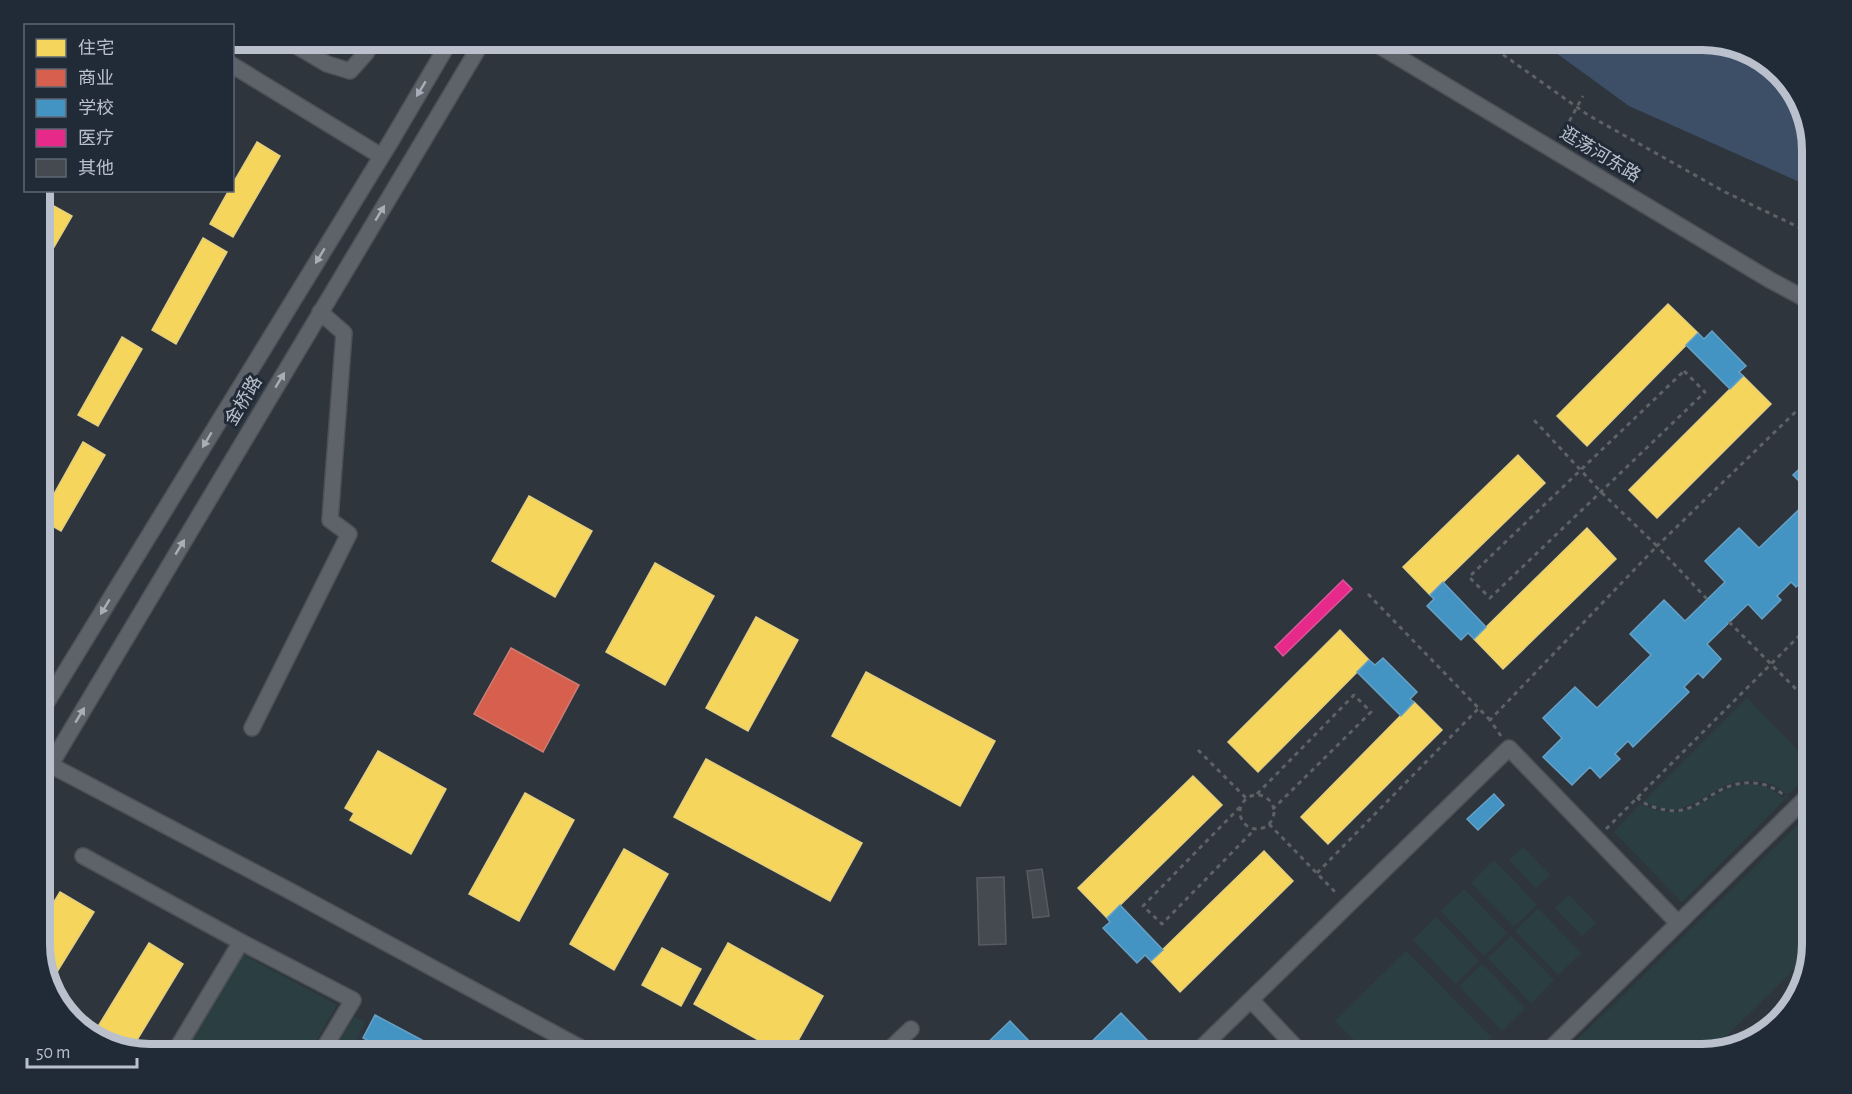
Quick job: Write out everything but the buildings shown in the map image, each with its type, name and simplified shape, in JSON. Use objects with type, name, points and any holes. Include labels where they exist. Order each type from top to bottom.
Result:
[{"type":"street","points":[[303,50],[327,64],[350,71],[368,50]]},
{"type":"street","name":"金桥路","points":[[50,697],[444,50]]},
{"type":"street","name":"金桥路","points":[[50,754],[477,50]]},
{"type":"street","name":"逛荡河东路","points":[[1386,50],[1802,297]]},
{"type":"street","points":[[234,67],[381,156]]},
{"type":"street","points":[[252,728],[349,534],[330,520],[344,333],[320,312]]},
{"type":"street","points":[[1205,1044],[1509,748],[1678,923]]},
{"type":"street","points":[[50,765],[574,1044]]},
{"type":"street","points":[[1555,1044],[1802,801]]},
{"type":"street","points":[[83,856],[353,1000],[327,1044]]},
{"type":"street","points":[[180,1044],[241,942]]},
{"type":"street","points":[[1251,1000],[1293,1044]]},
{"type":"street","points":[[895,1044],[910,1029]]},
{"type":"path","points":[[1496,50],[1588,115],[1725,192],[1802,229]]},
{"type":"path","points":[[1565,129],[1583,96]]},
{"type":"path","points":[[1684,371],[1705,392],[1601,492],[1490,598],[1469,577],[1684,371]]},
{"type":"path","points":[[1490,720],[1657,546],[1802,406]]},
{"type":"path","points":[[1534,420],[1601,492],[1707,599]]},
{"type":"path","points":[[1368,594],[1490,720],[1509,748]]},
{"type":"path","points":[[1729,622],[1802,695]]},
{"type":"path","points":[[1597,839],[1802,633]]},
{"type":"path","points":[[1255,829],[1162,924],[1143,906],[1240,807],[1246,798],[1257,794],[1354,695],[1371,712],[1274,808]]},
{"type":"path","points":[[1317,873],[1478,709]]},
{"type":"path","points":[[1198,750],[1246,798]]},
{"type":"path","points":[[1637,797],[1641,802],[1653,807],[1671,811],[1681,810],[1728,787],[1740,783],[1758,783],[1784,794],[1795,808]]},
{"type":"path","points":[[1240,807],[1241,819],[1245,825],[1255,829],[1269,824],[1273,819],[1274,808],[1271,801],[1257,794]]},
{"type":"path","points":[[1269,824],[1348,905]]},
{"type":"green space","points":[[1802,644],[1802,654],[1797,649]]},
{"type":"green space","points":[[1747,698],[1802,755],[1802,781],[1787,795],[1770,784],[1747,780],[1729,783],[1698,801],[1676,810],[1661,808],[1644,801]]},
{"type":"green space","points":[[1751,784],[1769,788],[1785,799],[1682,902],[1614,832],[1640,804],[1659,811],[1688,810],[1721,792]]},
{"type":"green space","points":[[1802,821],[1801,963],[1719,1043],[1573,1044]]},
{"type":"green space","points":[[1523,847],[1550,875],[1536,888],[1509,860]]},
{"type":"green space","points":[[1494,860],[1537,905],[1514,927],[1471,883]]},
{"type":"green space","points":[[1464,889],[1507,933],[1484,956],[1441,911]]},
{"type":"green space","points":[[1569,895],[1596,923],[1582,936],[1555,908]]},
{"type":"green space","points":[[1538,908],[1581,953],[1558,975],[1515,931]]},
{"type":"green space","points":[[1436,917],[1479,961],[1456,984],[1413,940]]},
{"type":"green space","points":[[1511,936],[1554,980],[1531,1003],[1488,958]]},
{"type":"green space","points":[[1406,951],[1491,1037],[1484,1044],[1358,1044],[1335,1021]]},
{"type":"green space","points":[[242,954],[337,1005],[314,1044],[187,1044]]},
{"type":"green space","points":[[1482,964],[1525,1008],[1502,1031],[1459,986]]},
{"type":"green space","points":[[354,1017],[365,1022],[354,1044],[338,1044]]},
{"type":"water","points":[[1552,50],[1716,50],[1753,63],[1778,83],[1797,117],[1802,142],[1802,183],[1629,106]]}]
